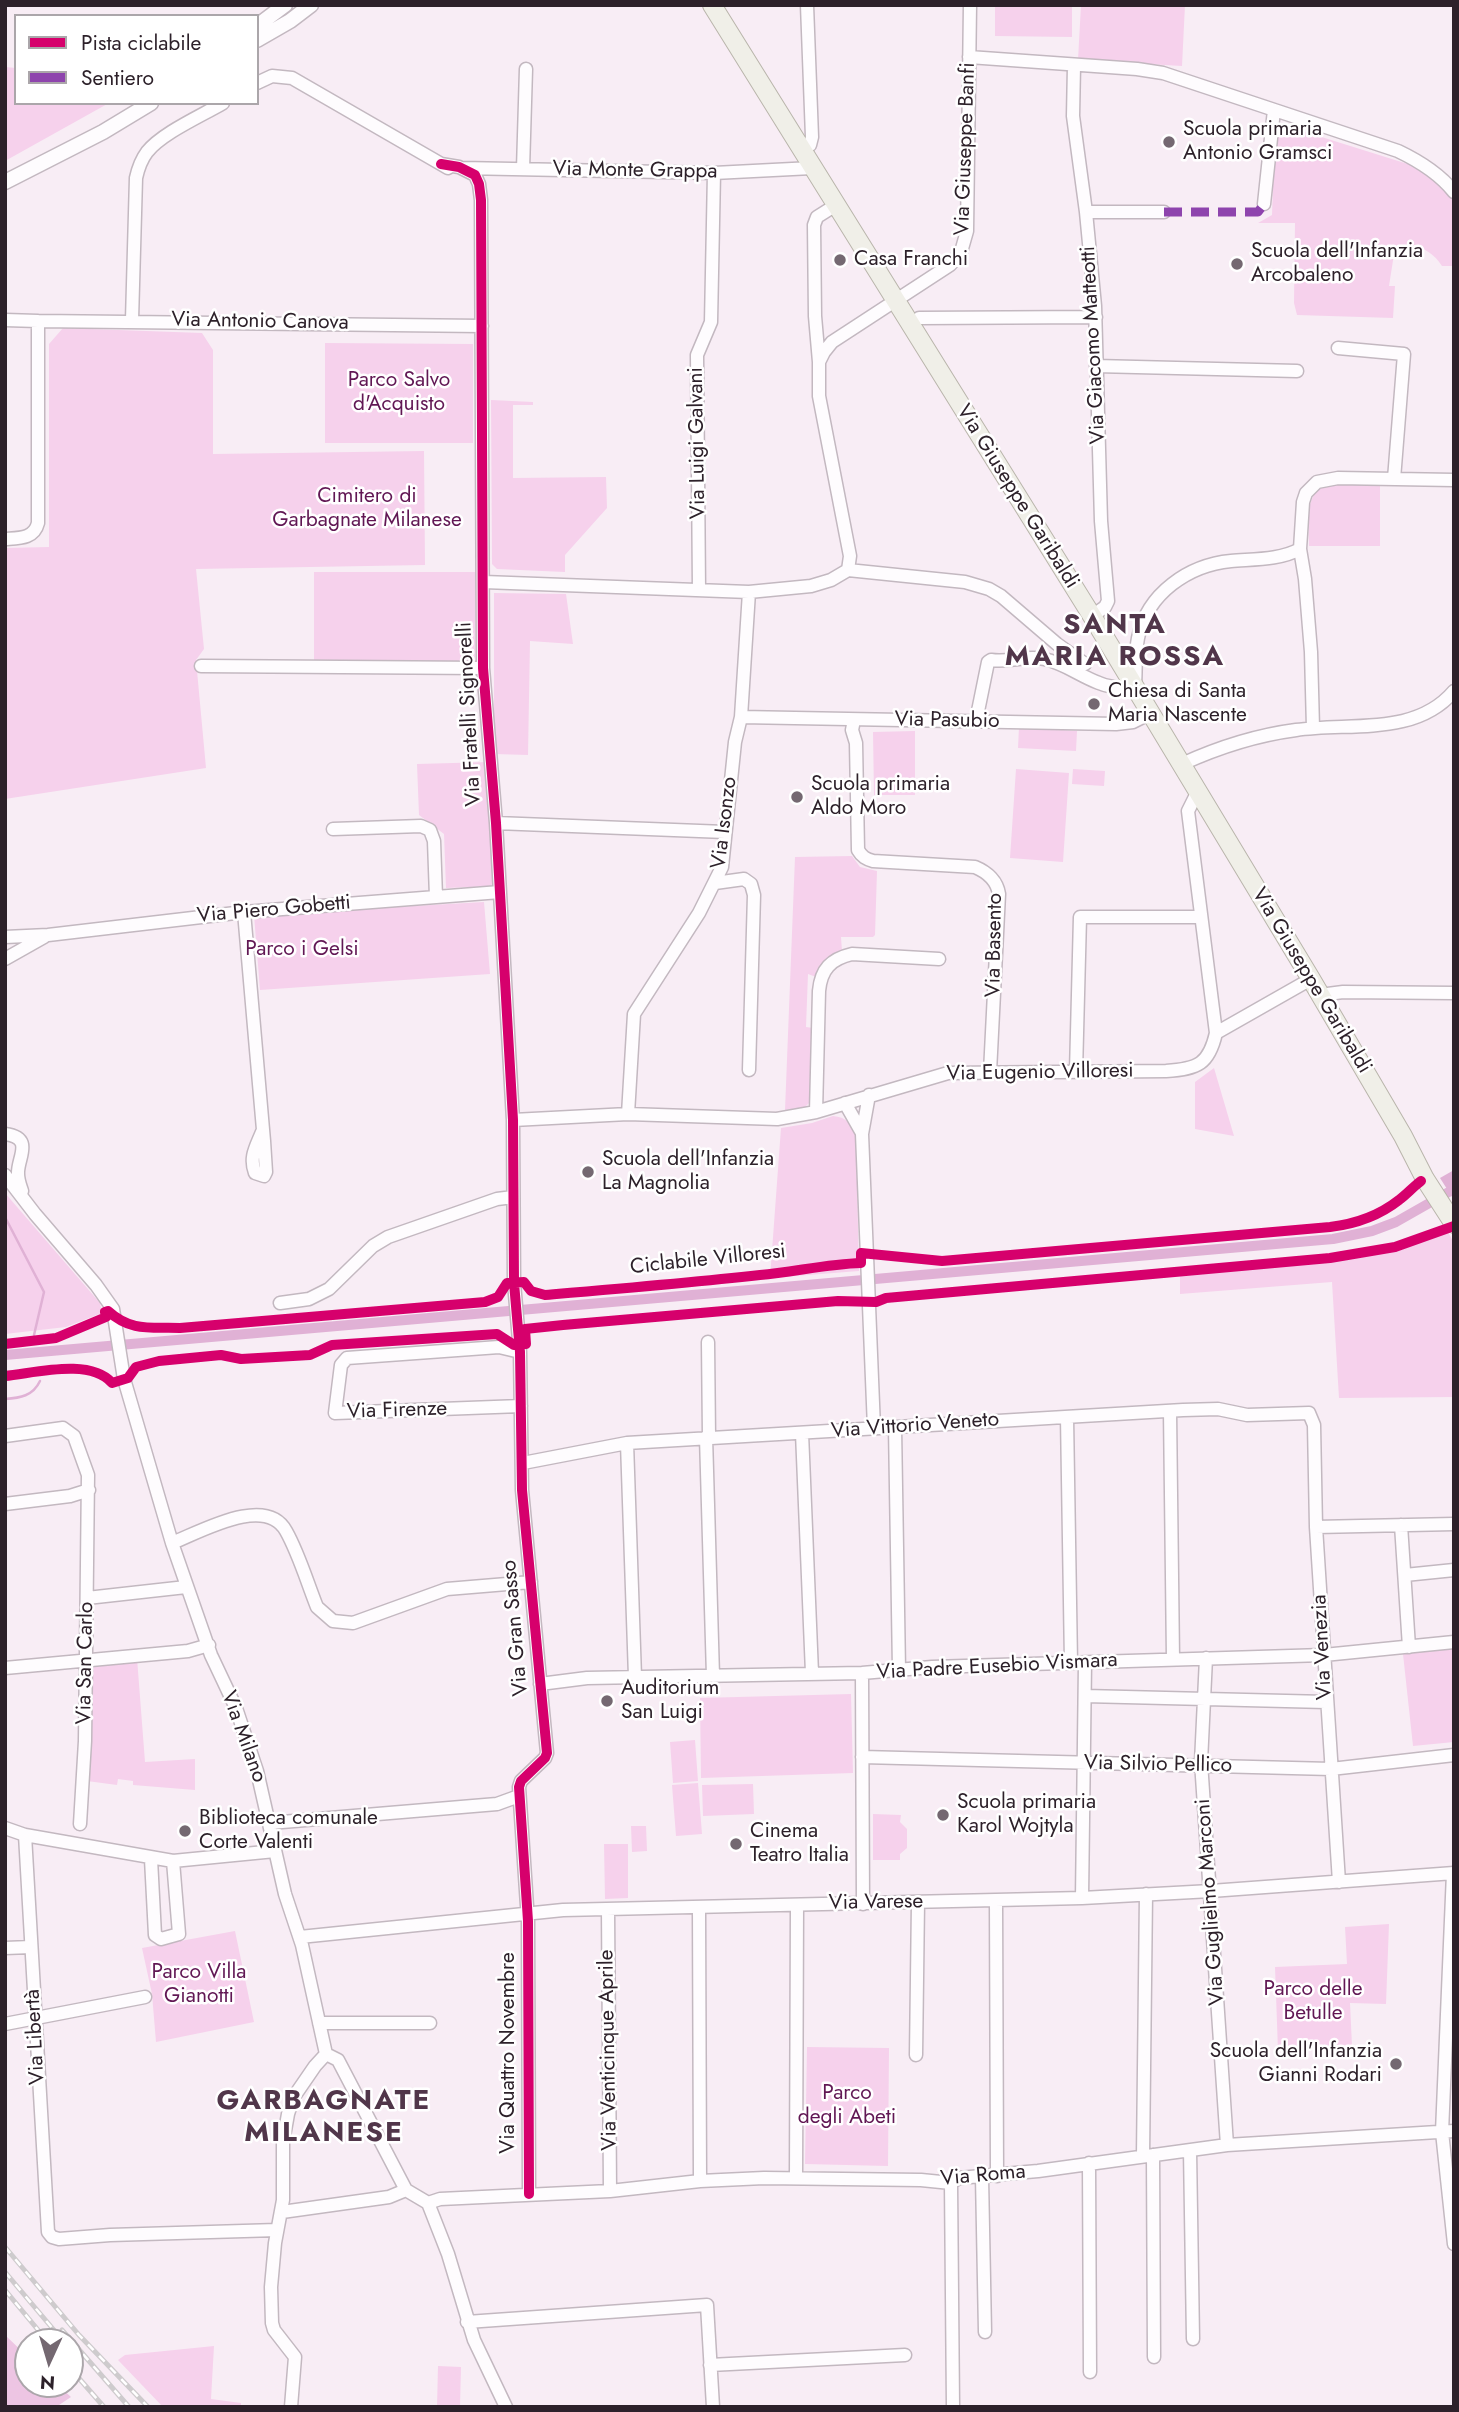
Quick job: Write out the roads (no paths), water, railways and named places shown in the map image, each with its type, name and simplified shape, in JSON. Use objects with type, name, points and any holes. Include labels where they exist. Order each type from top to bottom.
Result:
[{"type":"main road","name":"Via Giuseppe Garibaldi","points":[[712,5],[1136,688],[1429,1179]]},
{"type":"main road","points":[[1429,1179],[1454,1214]]},
{"type":"main road","points":[[1429,1179],[1454,1224]]},
{"type":"street","points":[[259,26],[285,5]]},
{"type":"street","points":[[259,27],[305,5]]},
{"type":"street","points":[[290,21],[311,5]]},
{"type":"street","points":[[259,39],[324,5]]},
{"type":"street","points":[[802,151],[810,145],[812,137],[807,5]]},
{"type":"street","name":"Via Giuseppe Banfi","points":[[819,362],[832,342],[950,265],[958,256],[965,239],[970,5]]},
{"type":"street","points":[[969,57],[1158,72],[1398,151],[1421,162],[1454,192]]},
{"type":"street","name":"Via Giacomo Matteotti","points":[[1074,66],[1073,127],[1086,212],[1096,317],[1101,521],[1108,601],[1101,611],[1092,617]]},
{"type":"street","points":[[523,169],[526,69]]},
{"type":"street","points":[[259,82],[267,77],[292,78],[471,182],[479,184]]},
{"type":"street","points":[[5,183],[103,132],[148,105]]},
{"type":"street","points":[[132,320],[135,191],[140,164],[156,143],[220,105]]},
{"type":"street","points":[[1264,204],[1274,110]]},
{"type":"street","points":[[442,164],[473,174],[479,184]]},
{"type":"street","name":"Via Monte Grappa","points":[[458,167],[714,173],[812,167]]},
{"type":"street","name":"Via Luigi Galvani","points":[[699,590],[697,355],[711,322],[714,173]]},
{"type":"street","name":"Via Fratelli Signorelli","points":[[479,184],[483,668],[496,823],[513,1120],[515,1288],[519,1329]]},
{"type":"street","points":[[835,205],[817,217],[814,225],[815,316],[819,362],[818,397],[848,545],[848,570]]},
{"type":"street","points":[[1086,212],[1164,212]]},
{"type":"street","points":[[919,318],[1096,317]]},
{"type":"street","name":"Via Antonio Canova","points":[[5,320],[482,326]]},
{"type":"street","points":[[5,539],[31,535],[38,523],[38,320]]},
{"type":"street","points":[[1338,348],[1404,354],[1394,479]]},
{"type":"street","points":[[1096,366],[1297,371]]},
{"type":"street","points":[[1313,728],[1311,644],[1300,548],[1306,493],[1317,482],[1338,478],[1454,480]]},
{"type":"street","points":[[976,721],[988,662],[991,660],[1006,662],[1017,657],[1044,659],[1072,669],[1103,685],[1136,688],[1137,642],[1142,625],[1150,609],[1171,585],[1193,570],[1209,564],[1283,556],[1300,548]]},
{"type":"street","points":[[484,582],[750,592],[811,586],[831,580],[848,570],[965,582],[989,589],[1001,596],[1047,636],[1085,664]]},
{"type":"street","name":"Via Isonzo","points":[[628,1114],[634,1014],[679,946],[722,867],[735,742],[741,717],[750,592]]},
{"type":"street","points":[[201,666],[483,668]]},
{"type":"street","points":[[1182,764],[1277,733],[1409,721],[1434,709],[1454,691]]},
{"type":"street","name":"Via Pasubio","points":[[741,717],[1116,724],[1133,722],[1151,713]]},
{"type":"street","name":"Via Basento","points":[[857,720],[852,730],[856,743],[858,850],[864,858],[873,861],[975,867],[983,870],[998,886],[990,1072]]},
{"type":"street","points":[[1198,791],[1188,811],[1216,1033],[1311,979]]},
{"type":"street","points":[[496,823],[726,832]]},
{"type":"street","points":[[333,829],[421,826],[430,830],[434,841],[436,897]]},
{"type":"street","points":[[715,883],[744,879],[751,884],[754,895],[749,1070]]},
{"type":"street","name":"Via Piero Gobetti","points":[[5,937],[48,935],[243,912],[500,892]]},
{"type":"street","points":[[243,912],[262,1132]]},
{"type":"street","points":[[1076,1072],[1080,917],[1201,918]]},
{"type":"street","name":"Via Piero Gobetti","points":[[5,959],[48,935]]},
{"type":"street","points":[[5,944],[5,959]]},
{"type":"street","points":[[816,1112],[819,991],[826,968],[841,957],[852,954],[939,959]]},
{"type":"street","points":[[1320,995],[1343,992],[1454,993]]},
{"type":"street","name":"Via Eugenio Villoresi","points":[[513,1120],[628,1114],[777,1119],[816,1112],[948,1073],[1187,1070],[1206,1059],[1212,1050],[1216,1033]]},
{"type":"street","points":[[869,1095],[862,1134],[874,1428]]},
{"type":"street","points":[[845,1103],[862,1134]]},
{"type":"street","name":"Via Milano","points":[[6,1134],[16,1137],[21,1144],[23,1155],[18,1176],[26,1201]]},
{"type":"street","points":[[5,1172],[19,1163]]},
{"type":"street","name":"Via Milano","points":[[5,1172],[105,1295],[113,1309],[118,1328],[121,1369],[172,1543],[209,1645],[248,1740],[285,1894],[300,1937],[326,2054]]},
{"type":"street","points":[[280,1303],[309,1299],[329,1289],[373,1246],[396,1233],[497,1199],[513,1197]]},
{"type":"street","name":"Via Gran Sasso","points":[[519,1329],[522,1490],[546,1756],[521,1781],[519,1796],[527,1912]]},
{"type":"street","points":[[708,1342],[713,1676]]},
{"type":"street","name":"Via Firenze","points":[[520,1352],[499,1347],[347,1358],[341,1365],[335,1413],[522,1406]]},
{"type":"street","name":"Via Vittorio Veneto","points":[[523,1463],[627,1443],[708,1437],[1217,1409],[1247,1415],[1309,1413]]},
{"type":"street","points":[[1170,1411],[1173,1659]]},
{"type":"street","name":"Via Venezia","points":[[1309,1413],[1314,1426],[1316,1527],[1339,1882]]},
{"type":"street","points":[[1067,1417],[1071,1663]]},
{"type":"street","points":[[895,1427],[899,1670]]},
{"type":"street","name":"Via San Carlo","points":[[5,1436],[63,1428],[74,1436],[88,1475],[85,1741],[80,1824]]},
{"type":"street","points":[[803,1433],[812,1673]]},
{"type":"street","points":[[627,1443],[635,1677]]},
{"type":"street","points":[[5,1504],[88,1495]]},
{"type":"street","points":[[172,1543],[242,1516],[255,1513],[274,1518],[286,1530],[317,1607],[325,1616],[342,1623],[365,1619],[454,1588],[531,1582]]},
{"type":"street","points":[[1316,1527],[1454,1524]]},
{"type":"street","points":[[1401,1525],[1409,1647]]},
{"type":"street","points":[[1405,1574],[1454,1570]]},
{"type":"street","points":[[87,1598],[187,1587]]},
{"type":"street","name":"Via Padre Eusebio Vismara","points":[[540,1684],[587,1678],[862,1673],[1324,1655],[1454,1642]]},
{"type":"street","points":[[5,1668],[188,1651],[209,1645]]},
{"type":"street","name":"Via Guglielmo Marconi","points":[[1206,1658],[1202,1766],[1227,2145]]},
{"type":"street","points":[[1082,1898],[1085,1663]]},
{"type":"street","points":[[862,1673],[863,1904]]},
{"type":"street","points":[[1085,1696],[1326,1702]]},
{"type":"street","name":"Via Silvio Pellico","points":[[862,1757],[1332,1769],[1454,1755]]},
{"type":"street","points":[[270,1823],[497,1804],[519,1796]]},
{"type":"street","points":[[497,1804],[519,1812]]},
{"type":"street","points":[[5,1828],[25,1835],[79,1841],[151,1859],[173,1861],[275,1851]]},
{"type":"street","name":"Via Libertà","points":[[25,1835],[48,2232],[59,2239],[125,2234],[277,2230]]},
{"type":"street","points":[[151,1859],[155,1935],[161,1939],[179,1934],[173,1861]]},
{"type":"street","points":[[1454,1873],[1448,2131],[1454,2244]]},
{"type":"street","name":"Via Varese","points":[[300,1937],[527,1912],[1082,1898],[1454,1873]]},
{"type":"street","points":[[1146,1894],[1148,2156],[1154,2357]]},
{"type":"street","points":[[996,1901],[997,2176]]},
{"type":"street","points":[[916,2055],[918,1902]]},
{"type":"street","points":[[796,2178],[797,1905]]},
{"type":"street","points":[[699,1908],[700,2181]]},
{"type":"street","name":"Via Venticinque Aprile","points":[[608,1909],[610,2191]]},
{"type":"street","name":"Via Quattro Novembre","points":[[527,1912],[530,2194]]},
{"type":"street","points":[[5,1948],[31,1947]]},
{"type":"street","points":[[5,2024],[145,1997]]},
{"type":"street","points":[[319,2023],[430,2023]]},
{"type":"street","points":[[291,2407],[295,2357],[274,2330],[272,2323],[271,2287],[277,2230],[282,2212],[283,2142],[293,2098],[314,2066],[326,2054],[338,2060],[406,2190],[428,2203],[448,2254],[467,2322],[506,2407]]},
{"type":"street","name":"Via Roma","points":[[428,2203],[440,2199],[610,2191],[700,2181],[796,2178],[951,2183],[959,2178],[997,2176],[1227,2145],[1448,2131]]},
{"type":"street","points":[[1190,2150],[1193,2339]]},
{"type":"street","points":[[1089,2163],[1090,2372]]},
{"type":"street","points":[[982,2177],[985,2332]]},
{"type":"street","points":[[951,2183],[953,2407]]},
{"type":"street","points":[[282,2212],[389,2197],[406,2190]]},
{"type":"street","points":[[467,2322],[707,2305],[713,2407]]},
{"type":"street","points":[[710,2365],[905,2355]]},
{"type":"waterway","points":[[5,1355],[1333,1239],[1372,1231],[1396,1222],[1454,1189]]},
{"type":"waterway","points":[[5,1217],[44,1292],[34,1335]]},
{"type":"waterway","points":[[5,1399],[26,1395],[34,1390],[40,1381]]},
{"type":"railway","points":[[5,2247],[79,2335],[148,2407]]},
{"type":"railway","points":[[5,2272],[52,2328]]},
{"type":"railway","points":[[5,2290],[36,2328]]},
{"type":"railway","points":[[84,2355],[129,2407]]},
{"type":"railway","points":[[84,2384],[104,2407]]},
{"type":"place","name":"Scuola primaria Antonio Gramsci","points":[[1169,142]]},
{"type":"place","name":"Casa Franchi","points":[[840,260]]},
{"type":"place","name":"Scuola dell'Infanzia Arcobaleno","points":[[1237,264]]},
{"type":"place","name":"Chiesa di Santa Maria Nascente","points":[[1094,704]]},
{"type":"place","name":"Scuola primaria Aldo Moro","points":[[797,797]]},
{"type":"place","name":"Scuola dell'Infanzia La Magnolia","points":[[588,1172]]},
{"type":"place","name":"Auditorium San Luigi","points":[[607,1701]]},
{"type":"place","name":"Scuola primaria Karol Wojtyla","points":[[943,1815]]},
{"type":"place","name":"Biblioteca comunale Corte Valenti","points":[[185,1831]]},
{"type":"place","name":"Cinema Teatro Italia","points":[[736,1844]]},
{"type":"place","name":"Scuola dell'Infanzia Gianni Rodari","points":[[1396,2064]]},
{"type":"district","name":"SANTA MARIA ROSSA","points":[[1115,642]]},
{"type":"district","name":"GARBAGNATE MILANESE","points":[[324,2118]]},
{"type":"park label","name":"Parco Salvo d'Acquisto","points":[[399,393]]},
{"type":"park label","name":"Cimitero di Garbagnate Milanese","points":[[367,509]]},
{"type":"park label","name":"Parco i Gelsi","points":[[302,950]]},
{"type":"park label","name":"Parco Villa Gianotti","points":[[199,1985]]},
{"type":"park label","name":"Parco delle Betulle","points":[[1313,2002]]},
{"type":"park label","name":"Parco degli Abeti","points":[[847,2106]]}]
